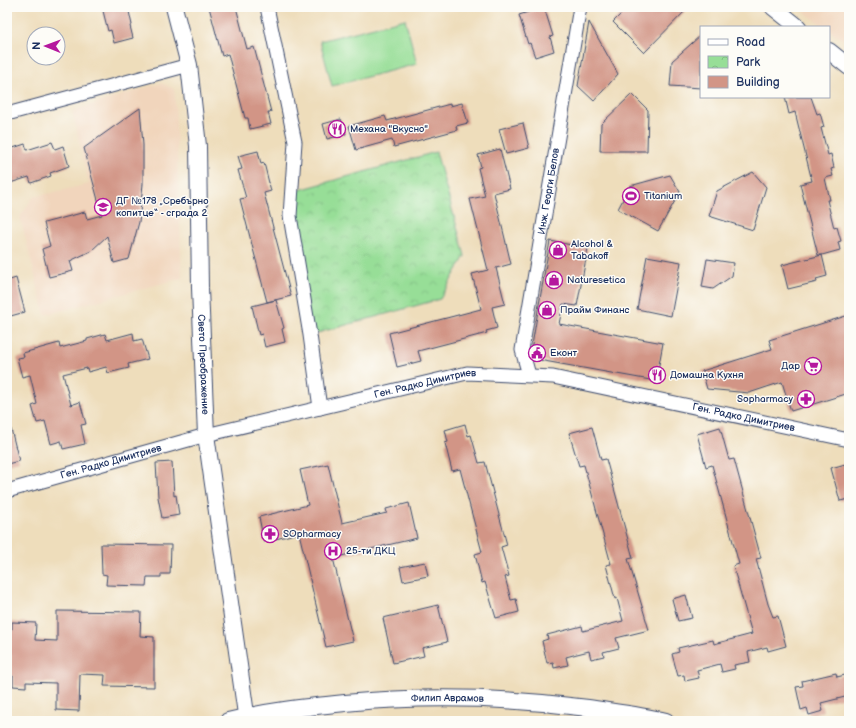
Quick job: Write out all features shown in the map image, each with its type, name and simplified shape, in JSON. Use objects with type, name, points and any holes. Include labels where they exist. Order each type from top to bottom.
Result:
[{"type":"street","name":"Свето Преображение","points":[[174,7],[190,65],[198,146],[200,288],[206,435],[247,719]]},
{"type":"street","points":[[267,7],[295,142],[290,216],[310,335],[320,408]]},
{"type":"street","name":"Инж. Георги Белов","points":[[530,375],[522,350],[580,7]]},
{"type":"street","points":[[773,7],[797,26]]},
{"type":"street","points":[[830,52],[849,67]]},
{"type":"street","points":[[7,114],[190,65]]},
{"type":"street","name":"Ген. Радко Димитриев","points":[[7,491],[206,435],[467,372],[554,377],[849,440]]},
{"type":"street","name":"Филип Аврамов","points":[[228,721],[247,719],[273,711],[397,698],[474,697],[557,704],[643,716],[666,721]]},
{"type":"shaded area","points":[[797,7],[849,7],[849,44],[830,31],[830,26],[824,26]]},
{"type":"shaded area","name":"ДГ №178 „Сребърно копитце“ - сграда 2","points":[[161,83],[174,89],[175,98],[182,278],[45,315],[20,217],[33,197],[89,184],[72,111]]},
{"type":"green space","points":[[405,19],[417,64],[332,86],[320,41]]},
{"type":"green space","points":[[436,152],[465,256],[440,299],[310,335],[292,192]]},
{"type":"building","points":[[102,7],[128,7],[133,38],[114,43],[111,30],[108,31]]},
{"type":"building","points":[[209,7],[236,7],[247,49],[254,47],[271,112],[268,112],[271,124],[250,129],[248,118],[245,118],[228,54],[222,56]]},
{"type":"building","points":[[544,7],[553,36],[550,37],[554,51],[535,57],[530,43],[528,44],[519,15]]},
{"type":"building","points":[[628,7],[689,7],[644,53],[613,22]]},
{"type":"building","points":[[589,22],[618,74],[594,101],[578,86]]},
{"type":"building","points":[[700,36],[700,88],[670,86],[672,61]]},
{"type":"building","points":[[632,94],[648,110],[647,151],[600,151],[601,124]]},
{"type":"building","points":[[785,98],[811,98],[817,114],[820,113],[824,127],[821,128],[828,155],[831,154],[834,168],[831,169],[833,176],[825,178],[830,200],[827,200],[834,228],[837,227],[841,241],[838,242],[840,250],[818,255],[800,184],[812,181],[795,112],[789,114]]},
{"type":"building","points":[[462,103],[468,123],[456,126],[457,130],[394,147],[392,140],[356,150],[349,126],[385,116],[387,121],[450,104],[450,106]]},
{"type":"building","points":[[140,108],[143,145],[143,184],[139,222],[129,259],[114,263],[107,236],[91,251],[70,261],[73,271],[49,277],[42,249],[50,246],[44,223],[85,212],[87,219],[102,215],[84,148]]},
{"type":"building","points":[[341,119],[346,134],[327,139],[323,124]]},
{"type":"building","points":[[523,123],[529,148],[506,154],[499,129]]},
{"type":"building","points":[[52,142],[55,149],[63,146],[69,166],[50,173],[51,176],[31,183],[29,177],[7,184],[7,150],[25,144],[27,150]]},
{"type":"building","points":[[500,149],[510,189],[494,193],[511,264],[496,268],[505,304],[492,307],[497,328],[486,331],[487,333],[418,351],[421,361],[397,367],[389,333],[481,309],[472,274],[488,270],[470,199],[485,196],[478,168],[481,167],[478,155]]},
{"type":"building","points":[[258,151],[261,164],[264,163],[271,191],[264,193],[291,296],[267,302],[240,199],[246,198],[238,170],[242,169],[238,156]]},
{"type":"building","points":[[753,172],[766,187],[753,230],[709,216],[717,191]]},
{"type":"building","points":[[670,175],[680,192],[658,231],[618,209],[630,186]]},
{"type":"building","points":[[550,241],[588,248],[577,306],[563,304],[559,324],[663,343],[656,381],[533,359],[531,351]]},
{"type":"building","points":[[822,255],[827,276],[816,279],[817,282],[788,289],[782,265]]},
{"type":"building","points":[[647,256],[681,262],[671,316],[637,309]]},
{"type":"building","points":[[707,259],[734,263],[732,276],[713,289],[702,287]]},
{"type":"building","points":[[16,278],[25,312],[7,317],[7,281]]},
{"type":"building","points":[[276,300],[284,328],[282,329],[285,342],[265,347],[262,334],[259,335],[252,306]]},
{"type":"building","name":"Дар","points":[[849,315],[849,393],[791,411],[782,382],[749,393],[707,389],[702,371],[772,349],[769,340]]},
{"type":"building","points":[[133,333],[134,341],[142,339],[148,359],[128,364],[129,368],[108,373],[106,367],[88,372],[87,368],[63,374],[71,405],[80,402],[86,424],[81,425],[85,444],[63,449],[61,441],[51,444],[45,421],[37,423],[32,406],[37,404],[30,375],[22,377],[17,358],[24,357],[23,353],[59,343],[60,348],[87,341],[87,339],[105,334],[107,340]]},
{"type":"building","points":[[465,424],[468,436],[471,435],[479,463],[485,462],[507,545],[501,547],[509,576],[505,577],[511,600],[516,599],[519,612],[496,618],[485,582],[482,583],[475,554],[482,552],[460,469],[452,471],[445,443],[448,442],[445,430]]},
{"type":"building","points":[[592,427],[601,460],[606,459],[633,558],[628,559],[649,630],[616,638],[619,648],[603,652],[604,656],[591,659],[589,651],[566,657],[568,665],[554,668],[553,662],[547,663],[542,641],[548,639],[547,635],[582,626],[583,631],[623,621],[617,598],[615,599],[606,565],[611,564],[584,465],[579,466],[569,433]]},
{"type":"building","points":[[720,427],[729,460],[734,459],[761,558],[756,559],[768,604],[773,617],[778,616],[786,646],[768,651],[767,647],[748,652],[750,662],[734,665],[735,669],[722,672],[720,664],[697,670],[699,678],[685,681],[684,675],[678,676],[672,654],[679,652],[678,648],[713,640],[714,644],[752,634],[733,566],[739,564],[712,465],[706,467],[697,434]]},
{"type":"building","points":[[7,429],[11,429],[19,461],[7,464]]},
{"type":"building","points":[[172,462],[174,496],[176,495],[179,515],[162,518],[158,497],[156,463]]},
{"type":"building","points":[[849,463],[849,499],[840,501],[831,468]]},
{"type":"building","name":"25-ти ДКЦ","points":[[328,464],[342,523],[387,513],[386,509],[409,503],[417,538],[333,558],[353,641],[326,647],[299,533],[264,542],[259,517],[308,505],[300,470]]},
{"type":"building","points":[[101,544],[171,545],[170,574],[161,574],[161,577],[147,577],[146,586],[106,585],[107,575],[102,574]]},
{"type":"building","points":[[425,562],[428,576],[403,581],[400,567]]},
{"type":"building","points":[[686,595],[692,618],[678,621],[672,599]]},
{"type":"building","points":[[438,605],[447,642],[422,648],[424,656],[393,663],[383,618]]},
{"type":"building","points":[[57,611],[141,612],[140,636],[154,637],[154,687],[104,686],[105,675],[80,674],[79,711],[56,710],[56,683],[26,682],[26,687],[13,686],[13,676],[10,676],[11,655],[7,654],[7,629],[12,629],[12,622],[36,623],[35,640],[57,641]]},
{"type":"building","points":[[836,673],[837,677],[849,674],[849,696],[821,703],[823,711],[809,715],[807,708],[801,710],[796,687],[803,686],[802,681]]},
{"type":"place","name":"Механа \"Вкусно\"","points":[[337,129]]},
{"type":"place","name":"Titanium","points":[[631,196]]},
{"type":"place","name":"ДГ №178 „Сребърно копитце“ - сграда 2","points":[[103,207]]},
{"type":"place","name":"Alcohol & Tabakoff","points":[[558,250]]},
{"type":"place","name":"Naturesetica","points":[[554,280]]},
{"type":"place","name":"Прайм Финанс","points":[[547,310]]},
{"type":"place","name":"Еконт","points":[[537,353]]},
{"type":"place","name":"Дар","points":[[813,366]]},
{"type":"place","name":"Домашна Кухня","points":[[657,375]]},
{"type":"place","name":"Sopharmacy","points":[[806,399]]},
{"type":"place","name":"SOpharmacy","points":[[270,534]]},
{"type":"place","name":"25-ти ДКЦ","points":[[333,551]]}]
